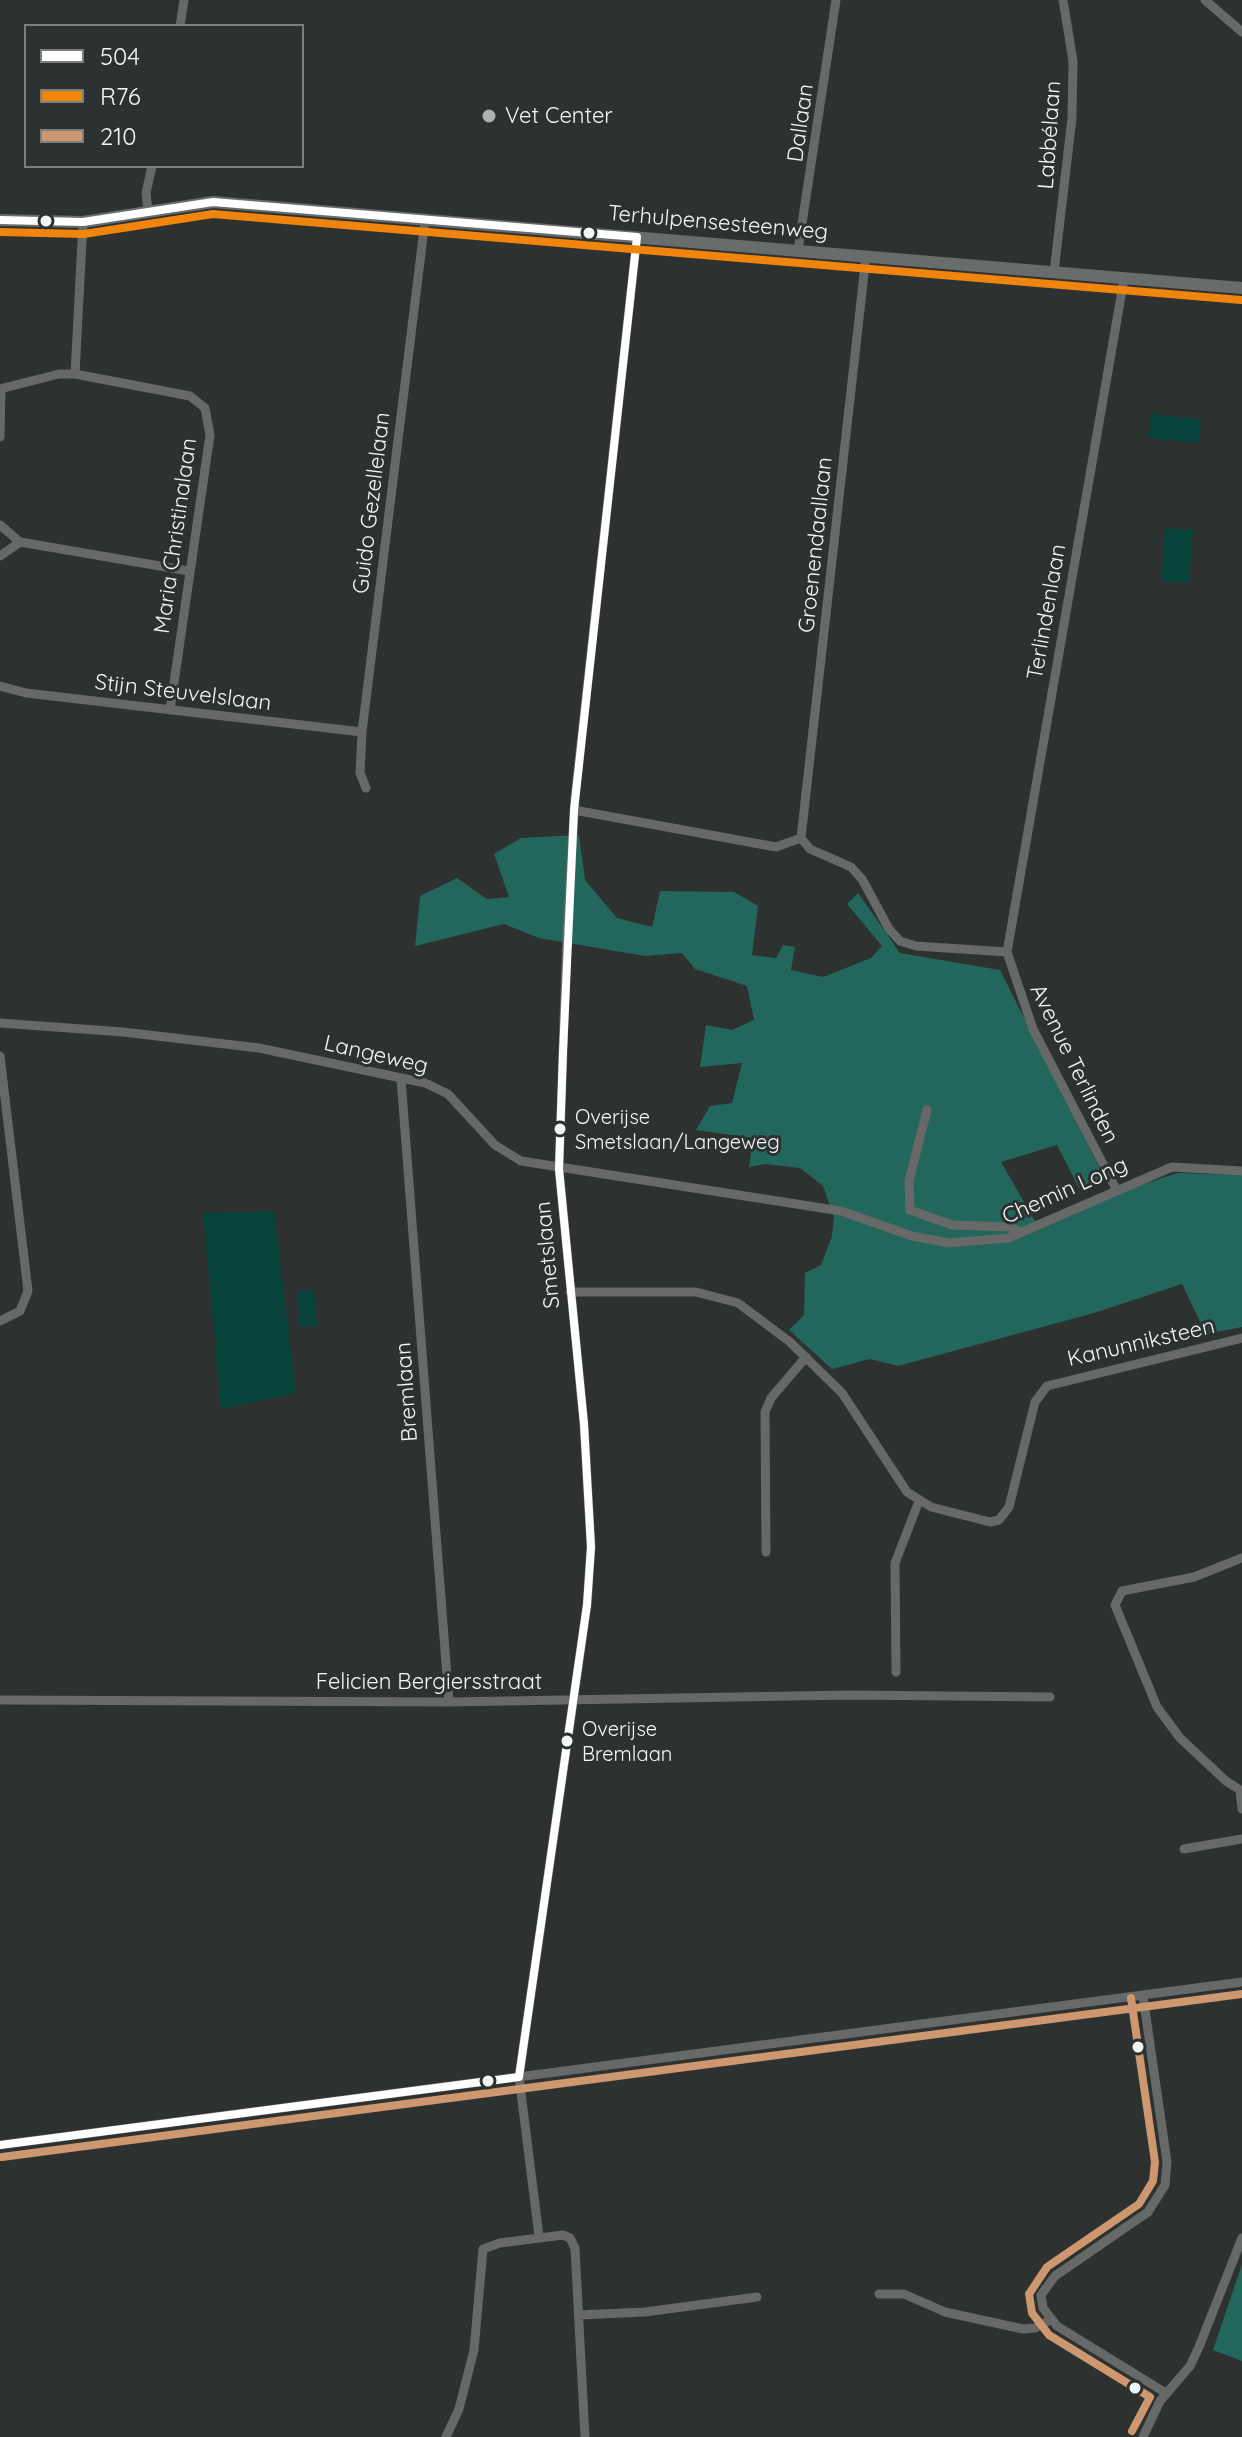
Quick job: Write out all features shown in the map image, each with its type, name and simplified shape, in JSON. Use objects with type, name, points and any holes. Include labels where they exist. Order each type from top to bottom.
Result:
[{"type":"main road","name":"Terhulpensesteenweg","points":[[0,220],[83,222],[213,202],[1242,288]]},
{"type":"street","points":[[180,24],[184,0]]},
{"type":"street","name":"Dallaan","points":[[798,250],[836,0]]},
{"type":"street","name":"Labbélaan","points":[[1054,272],[1072,118],[1073,61],[1063,0]]},
{"type":"street","points":[[1205,0],[1242,32]]},
{"type":"street","points":[[148,211],[146,193],[152,168]]},
{"type":"street","name":"Guido Gezellelaan","points":[[366,788],[360,773],[362,732],[425,221]]},
{"type":"street","points":[[75,374],[83,222]]},
{"type":"street","name":"Smetslaan","points":[[539,2236],[519,2077],[587,1605],[591,1547],[584,1424],[559,1169],[574,810],[637,237]]},
{"type":"street","name":"Groenendaallaan","points":[[801,838],[866,256]]},
{"type":"street","name":"Terlindenlaan","points":[[1007,952],[1124,279]]},
{"type":"street","name":"Maria Christinalaan","points":[[0,389],[59,374],[75,374],[190,396],[205,408],[210,435],[170,710]]},
{"type":"street","points":[[0,389],[0,437]]},
{"type":"street","points":[[0,525],[20,542],[189,571]]},
{"type":"street","points":[[0,556],[20,542]]},
{"type":"street","points":[[0,676],[5,687]]},
{"type":"street","name":"Stijn Steuvelslaan","points":[[5,687],[362,732]]},
{"type":"street","points":[[574,810],[776,847],[801,838],[810,849],[838,859],[856,873],[889,929],[900,941],[916,946],[1007,952]]},
{"type":"street","name":"Avenue Terlinden","points":[[1007,952],[1033,1029],[1116,1189]]},
{"type":"street","name":"Langeweg","points":[[0,1023],[123,1032],[259,1048],[425,1083],[448,1094],[509,1156],[559,1169],[810,1207]]},
{"type":"street","points":[[0,1056],[28,1291],[20,1311],[0,1321]]},
{"type":"street","name":"Bremlaan","points":[[401,1079],[449,1702]]},
{"type":"street","points":[[927,1110],[909,1181],[910,1210],[952,1225],[1010,1227],[1021,1232]]},
{"type":"street","name":"Chemin Long","points":[[810,1207],[857,1215],[912,1236],[949,1243],[981,1242],[1021,1232],[1172,1167],[1242,1171]]},
{"type":"street","name":"Kanunniksteen","points":[[570,1292],[715,1294],[760,1316],[806,1357],[858,1414],[896,1480],[919,1501],[990,1522],[999,1520],[1009,1507],[1035,1402],[1047,1386],[1242,1338]]},
{"type":"street","points":[[766,1552],[765,1412],[771,1398],[806,1357]]},
{"type":"street","points":[[896,1672],[895,1563],[919,1501]]},
{"type":"street","points":[[1242,1558],[1194,1577],[1122,1591],[1115,1605],[1145,1682],[1168,1723],[1209,1767],[1241,1788],[1242,1809]]},
{"type":"street","name":"Felicien Bergiersstraat","points":[[0,1700],[449,1702],[850,1695],[1050,1697]]},
{"type":"street","points":[[1184,1849],[1242,1839]]},
{"type":"street","points":[[0,2145],[1242,1982]]},
{"type":"street","points":[[1143,1996],[1167,2162],[1165,2185],[1159,2200],[1142,2218],[1046,2284],[1041,2295],[1050,2320],[1166,2393]]},
{"type":"street","points":[[446,2437],[459,2409],[474,2350],[483,2249],[539,2236],[563,2235],[570,2238],[575,2248],[585,2437]]},
{"type":"street","points":[[1143,2437],[1166,2393],[1190,2366],[1242,2238]]},
{"type":"street","points":[[879,2294],[904,2294],[945,2312],[1023,2329],[1035,2328],[1050,2320]]},
{"type":"street","points":[[579,2315],[645,2312],[757,2297]]},
{"type":"green space","points":[[1151,414],[1201,419],[1198,443],[1148,438]]},
{"type":"green space","points":[[1165,528],[1193,530],[1189,583],[1161,581]]},
{"type":"green space","points":[[579,835],[585,880],[617,918],[652,927],[660,891],[734,892],[758,906],[752,955],[776,958],[783,945],[795,947],[791,970],[823,977],[871,958],[882,946],[847,904],[858,893],[900,953],[1000,970],[1104,1177],[1079,1188],[1057,1145],[1001,1162],[1035,1221],[1177,1173],[1242,1175],[1242,1327],[1206,1334],[1182,1284],[1094,1313],[898,1366],[870,1359],[832,1369],[789,1330],[804,1315],[805,1273],[821,1265],[832,1236],[834,1217],[823,1186],[800,1168],[765,1164],[749,1167],[753,1138],[696,1130],[710,1106],[732,1103],[742,1063],[700,1067],[706,1025],[732,1030],[754,1020],[747,986],[695,969],[682,953],[645,956],[539,938],[504,924],[415,946],[420,896],[457,878],[487,899],[509,897],[494,854],[521,838]]},
{"type":"green space","points":[[274,1211],[296,1393],[221,1409],[203,1213]]},
{"type":"green space","points":[[314,1289],[317,1326],[300,1327],[297,1291]]},
{"type":"green space","points":[[1242,2264],[1242,2361],[1213,2350]]},
{"type":"transit line","name":"504","points":[[0,220],[83,222],[213,202],[637,237]]},
{"type":"transit line","name":"R76","points":[[0,232],[84,234],[213,214],[1241,300]]},
{"type":"transit line","name":"504","points":[[519,2077],[587,1605],[591,1547],[584,1424],[559,1169],[563,1052],[574,810],[637,237]]},
{"type":"transit line","name":"210","points":[[2,2157],[1242,1994]]},
{"type":"transit line","name":"210","points":[[1131,1998],[1155,2162],[1153,2181],[1139,2204],[1047,2267],[1029,2294],[1032,2313],[1049,2335],[1150,2397],[1132,2431]]},
{"type":"transit line","name":"504","points":[[0,2145],[519,2077]]},
{"type":"place","name":"Vet Center","points":[[489,116]]},
{"type":"place","name":"Overijse Smetslaan/Langeweg","points":[[560,1129]]},
{"type":"place","name":"Overijse Bremlaan","points":[[567,1741]]}]
